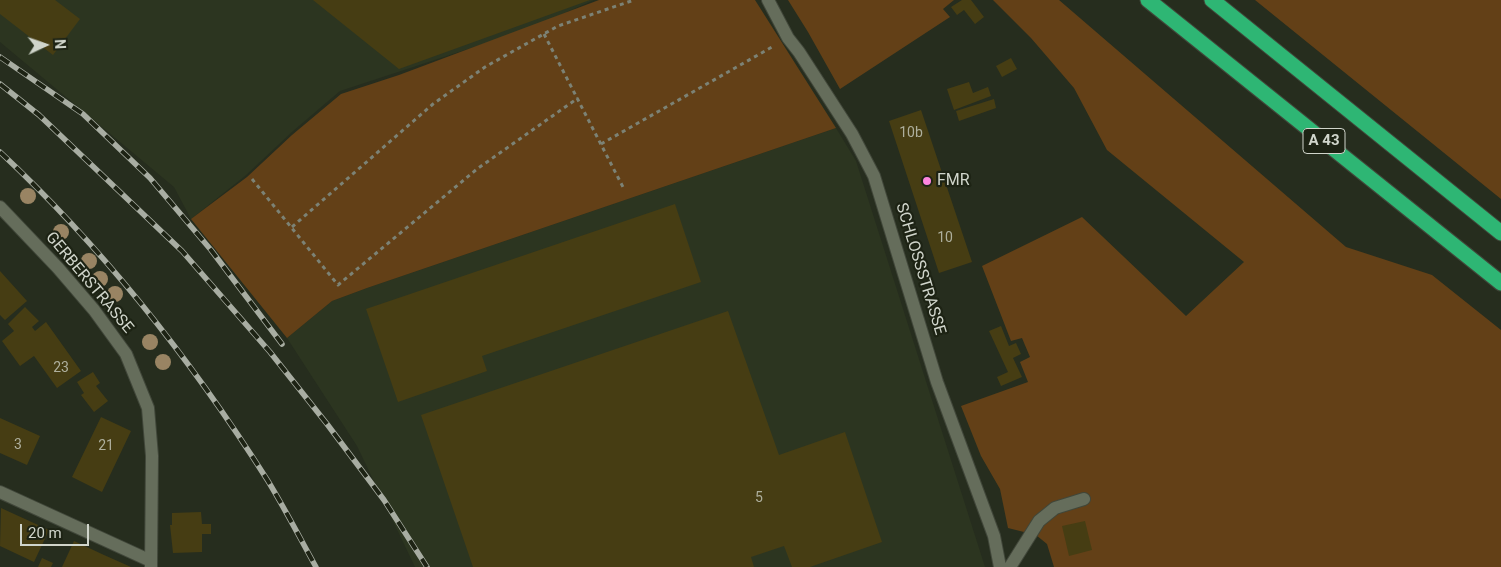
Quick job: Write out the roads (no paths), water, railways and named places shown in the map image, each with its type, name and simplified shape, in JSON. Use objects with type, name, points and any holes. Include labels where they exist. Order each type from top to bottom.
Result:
[{"type":"highway","name":"A 43","points":[[1148,0],[1501,283]]},
{"type":"highway","name":"A 43","points":[[1212,0],[1501,232]]},
{"type":"street","name":"SCHLOSSSTRASSE","points":[[768,0],[788,38],[852,134],[874,176],[937,382],[994,536],[1000,567]]},
{"type":"street","name":"GERBERSTRASSE","points":[[0,207],[82,296],[126,354],[148,408],[152,456],[151,564]]},
{"type":"street","points":[[0,492],[151,564]]},
{"type":"street","points":[[1010,567],[1039,522],[1054,508],[1084,499]]},
{"type":"railway","points":[[0,57],[83,114],[150,178],[211,250],[282,344]]},
{"type":"railway","points":[[0,84],[39,115],[182,251],[270,352],[327,424],[384,500],[427,567]]},
{"type":"railway","points":[[0,152],[75,227],[177,350],[239,436],[268,481],[316,567]]},
{"type":"place","name":"FMR","points":[[927,181]]}]
